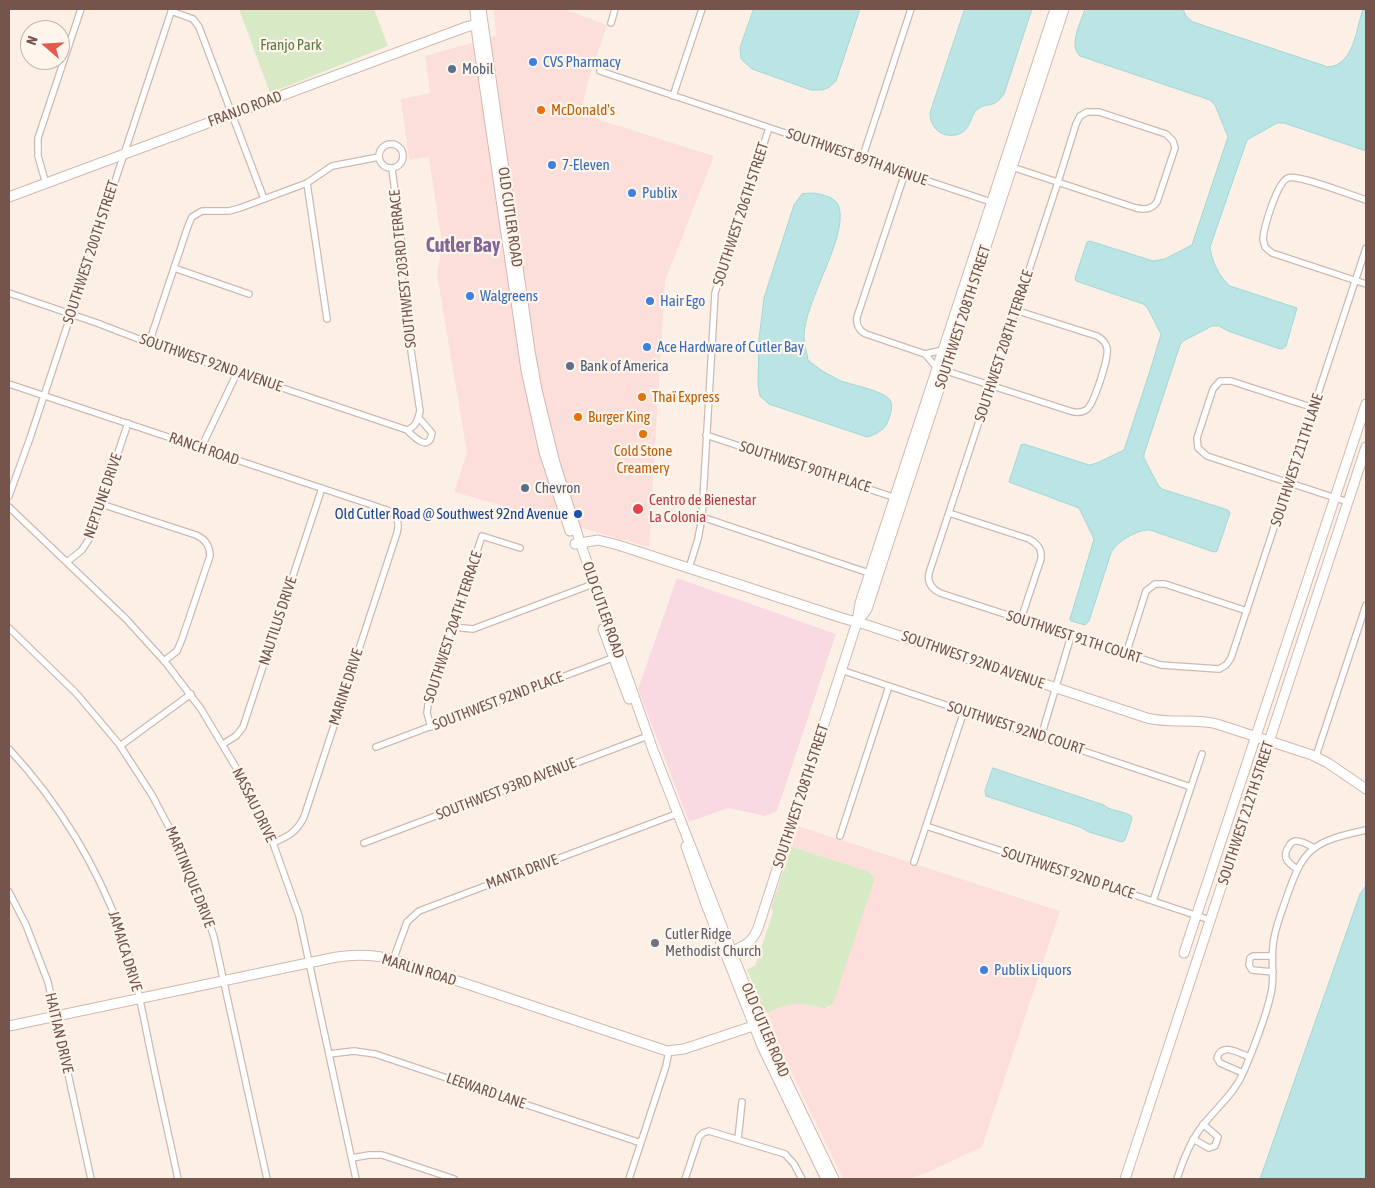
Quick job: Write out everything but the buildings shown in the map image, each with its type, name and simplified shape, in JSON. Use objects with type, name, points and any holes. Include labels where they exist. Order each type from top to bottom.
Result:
[{"type":"street","points":[[46,184],[38,156],[38,138],[81,9]]},
{"type":"street","name":"OLD CUTLER ROAD","points":[[474,9],[479,24],[512,252],[528,338],[537,407]]},
{"type":"street","name":"OLD CUTLER ROAD","points":[[479,24],[481,9]]},
{"type":"street","points":[[611,23],[615,9]]},
{"type":"street","points":[[673,96],[702,9]]},
{"type":"street","points":[[862,159],[911,9]]},
{"type":"street","name":"SOUTHWEST 208TH STREET","points":[[857,622],[866,609],[899,499],[1008,166],[1055,9]]},
{"type":"street","name":"SOUTHWEST 208TH STREET","points":[[1008,166],[1064,9]]},
{"type":"street","points":[[171,10],[193,19],[199,27],[264,199]]},
{"type":"street","name":"SOUTHWEST 200TH STREET","points":[[9,496],[171,10]]},
{"type":"street","name":"FRANJO ROAD","points":[[9,197],[479,24]]},
{"type":"street","name":"SOUTHWEST 89TH AVENUE","points":[[600,72],[996,204]]},
{"type":"street","name":"SOUTHWEST 208TH TERRACE","points":[[931,586],[929,574],[1077,121],[1082,114],[1089,111],[1098,112],[1164,134],[1173,141],[1175,148],[1174,156],[1159,199],[1154,206],[1145,210],[1058,182]]},
{"type":"street","name":"SOUTHWEST 206TH STREET","points":[[688,568],[698,539],[702,517],[715,293],[769,128]]},
{"type":"street","points":[[388,144],[400,147],[404,154],[402,162],[392,169],[382,164],[379,157],[381,149],[388,144]]},
{"type":"street","points":[[149,343],[192,217],[202,211],[235,210],[307,183],[332,166],[379,157]]},
{"type":"street","points":[[1008,166],[1058,182]]},
{"type":"street","name":"SOUTHWEST 203RD TERRACE","points":[[392,169],[402,245],[402,290],[420,411],[419,418]]},
{"type":"street","points":[[904,174],[857,317],[860,330],[866,334],[925,354],[941,369],[1070,411],[1086,410],[1092,403],[1106,360],[1108,352],[1106,344],[1097,336],[1015,310]]},
{"type":"street","points":[[1366,200],[1300,178],[1286,179],[1278,189],[1263,241],[1265,246],[1274,254],[1366,284]]},
{"type":"street","points":[[307,183],[327,319]]},
{"type":"street","name":"SOUTHWEST 208TH STREET","points":[[941,369],[943,350],[996,204]]},
{"type":"street","name":"SOUTHWEST 211TH LANE","points":[[1221,668],[1231,658],[1366,248]]},
{"type":"street","name":"OLD CUTLER ROAD","points":[[512,252],[519,327],[550,473],[646,737],[757,1025],[768,1060],[826,1179]]},
{"type":"street","points":[[174,268],[249,294]]},
{"type":"street","name":"SOUTHWEST 92ND AVENUE","points":[[9,293],[237,373],[410,428],[418,441],[428,442],[432,433],[419,418]]},
{"type":"street","points":[[519,327],[528,338]]},
{"type":"street","points":[[925,354],[943,350]]},
{"type":"street","points":[[201,448],[237,373]]},
{"type":"street","points":[[1314,408],[1231,381],[1222,380],[1213,389],[1197,438],[1197,446],[1207,456],[1348,502]]},
{"type":"street","name":"RANCH ROAD","points":[[9,384],[387,510],[396,517]]},
{"type":"street","name":"SOUTHWEST 212TH STREET","points":[[1184,953],[1366,404]]},
{"type":"street","points":[[410,428],[419,418]]},
{"type":"street","name":"NEPTUNE DRIVE","points":[[67,562],[79,554],[86,544],[128,423]]},
{"type":"street","name":"SOUTHWEST 90TH PLACE","points":[[706,435],[899,499]]},
{"type":"street","name":"SOUTHWEST 212TH STREET","points":[[1125,1179],[1366,446]]},
{"type":"street","points":[[9,474],[16,476]]},
{"type":"street","name":"NAUTILUS DRIVE","points":[[222,744],[236,736],[243,727],[322,488]]},
{"type":"street","name":"SOUTHWEST 208TH STREET","points":[[729,952],[750,942],[756,933],[857,622],[860,603],[869,573],[899,499]]},
{"type":"street","points":[[101,504],[196,535],[208,545],[210,556],[181,643],[174,654],[164,661]]},
{"type":"street","name":"NASSAU DRIVE","points":[[9,507],[126,619],[164,661],[190,694],[222,744],[253,799],[273,844],[299,916],[356,1179]]},
{"type":"street","points":[[949,513],[1029,539],[1035,543],[1040,551],[1041,559],[1021,619]]},
{"type":"street","name":"MARINE DRIVE","points":[[273,844],[294,833],[304,817],[397,533],[399,525],[396,517]]},
{"type":"street","points":[[702,517],[869,573]]},
{"type":"street","name":"SOUTHWEST 204TH TERRACE","points":[[431,727],[427,706],[482,536],[520,548]]},
{"type":"street","name":"SOUTHWEST 92ND AVENUE","points":[[577,543],[598,540],[608,542],[1150,719],[1203,721],[1269,740],[1316,756],[1366,789]]},
{"type":"street","name":"OLD CUTLER ROAD","points":[[577,543],[588,586],[616,656]]},
{"type":"street","points":[[1126,654],[1146,591],[1154,584],[1165,584],[1247,611]]},
{"type":"street","points":[[453,627],[473,630],[588,586]]},
{"type":"street","name":"SOUTHWEST 91TH COURT","points":[[931,586],[940,593],[1126,654],[1170,666],[1221,668]]},
{"type":"street","points":[[1316,756],[1366,605]]},
{"type":"street","name":"MARTINIQUE DRIVE","points":[[9,628],[76,693],[120,746],[158,805],[189,866],[212,929],[267,1179]]},
{"type":"street","points":[[1041,736],[1071,636]]},
{"type":"street","name":"SOUTHWEST 92ND PLACE","points":[[376,747],[616,656]]},
{"type":"street","name":"SOUTHWEST 92ND COURT","points":[[841,670],[1191,786]]},
{"type":"street","points":[[840,836],[889,686]]},
{"type":"street","points":[[120,746],[190,694]]},
{"type":"street","points":[[914,862],[964,711]]},
{"type":"street","name":"SOUTHWEST 93RD AVENUE","points":[[364,843],[646,737]]},
{"type":"street","name":"JAMAICA DRIVE","points":[[9,749],[51,800],[89,860],[122,933],[140,998],[178,1179]]},
{"type":"street","points":[[1153,901],[1202,754]]},
{"type":"street","name":"MANTA DRIVE","points":[[393,960],[406,922],[419,911],[676,814]]},
{"type":"street","name":"SOUTHWEST 92ND PLACE","points":[[926,826],[1210,920]]},
{"type":"street","points":[[1177,1179],[1193,1139],[1203,1124],[1227,1100],[1250,1057],[1271,994],[1272,956],[1276,930],[1297,869],[1303,859],[1314,848],[1329,839],[1366,830]]},
{"type":"street","points":[[1297,869],[1286,859],[1286,851],[1291,842],[1301,841],[1314,848]]},
{"type":"street","name":"HAITIAN DRIVE","points":[[9,892],[26,925],[44,969],[91,1179]]},
{"type":"street","name":"MARLIN ROAD","points":[[9,1026],[310,962],[352,956],[370,956],[393,960],[669,1051],[684,1049],[757,1025]]},
{"type":"street","points":[[1272,956],[1253,956],[1250,958],[1248,965],[1252,970],[1273,972]]},
{"type":"street","name":"OLD CUTLER ROAD","points":[[757,1025],[834,1179]]},
{"type":"street","points":[[1243,1073],[1220,1063],[1219,1054],[1227,1049],[1250,1057]]},
{"type":"street","name":"LEEWARD LANE","points":[[329,1054],[354,1051],[375,1054],[641,1143]]},
{"type":"street","points":[[629,1179],[666,1066],[669,1051]]},
{"type":"street","points":[[738,1139],[742,1102]]},
{"type":"street","points":[[1193,1139],[1209,1148],[1215,1146],[1218,1137],[1203,1124]]},
{"type":"street","points":[[685,1179],[698,1139],[703,1133],[712,1131],[785,1154],[794,1164],[802,1179]]},
{"type":"street","points":[[352,1158],[382,1155],[454,1179]]},
{"type":"shaded area","points":[[494,9],[565,9],[607,25],[587,85],[581,114],[714,156],[665,281],[649,547],[454,492],[467,453],[437,274],[442,245],[429,157],[409,160],[401,99],[430,93],[425,56],[496,36]]},
{"type":"shaded area","points":[[677,578],[836,634],[777,811],[765,816],[728,808],[689,822],[638,689]]},
{"type":"shaded area","points":[[798,826],[1060,911],[982,1147],[926,1173],[908,1179],[843,1179],[781,1051],[768,1013],[788,1004],[804,1004],[824,1009],[830,1007],[874,878],[872,873],[868,871],[791,848]]},
{"type":"green space","name":"Franjo Park","points":[[239,9],[374,9],[388,46],[270,93]]},
{"type":"green space","points":[[791,848],[868,871],[873,875],[874,881],[833,1004],[824,1009],[795,1004],[784,1006],[768,1013],[762,1008],[747,969],[755,966],[773,912],[771,908]]},
{"type":"water","points":[[754,9],[860,9],[836,81],[828,88],[811,90],[752,69],[741,59],[740,48]]},
{"type":"water","points":[[965,9],[1032,9],[1004,94],[993,104],[976,111],[963,132],[949,135],[936,129],[930,118],[930,113]]},
{"type":"water","points":[[1085,9],[1183,9],[1186,16],[1193,22],[1328,67],[1337,65],[1349,53],[1356,36],[1363,9],[1366,9],[1366,151],[1284,123],[1277,123],[1247,140],[1210,247],[1217,268],[1230,286],[1297,308],[1286,346],[1282,349],[1277,348],[1219,326],[1212,326],[1183,341],[1180,345],[1144,458],[1162,489],[1228,510],[1230,513],[1217,551],[1214,552],[1150,530],[1145,530],[1128,537],[1111,553],[1089,621],[1085,625],[1070,619],[1094,539],[1079,508],[1009,482],[1021,445],[1024,444],[1089,465],[1124,450],[1161,334],[1147,307],[1143,304],[1076,281],[1075,278],[1087,242],[1090,241],[1153,261],[1165,259],[1192,245],[1228,137],[1215,105],[1210,100],[1080,56],[1075,46],[1075,40]]},
{"type":"water","points":[[814,193],[829,197],[835,201],[839,207],[840,220],[832,252],[806,322],[804,340],[808,360],[824,372],[841,381],[869,389],[888,398],[892,407],[887,424],[880,431],[867,437],[769,404],[760,396],[758,385],[759,339],[764,298],[794,205],[802,194]]},
{"type":"water","points":[[993,768],[1128,814],[1132,819],[1125,840],[1122,842],[1089,832],[1080,827],[986,796],[985,791]]},
{"type":"water","points":[[1366,886],[1366,1179],[1260,1179],[1360,894]]},
{"type":"place","name":"CVS Pharmacy","points":[[533,62]]},
{"type":"place","name":"Mobil","points":[[452,69]]},
{"type":"place","name":"McDonald's","points":[[541,110]]},
{"type":"place","name":"7-Eleven","points":[[552,165]]},
{"type":"place","name":"Publix","points":[[632,193]]},
{"type":"place","name":"Walgreens","points":[[470,296]]},
{"type":"place","name":"Hair Ego","points":[[650,301]]},
{"type":"place","name":"Ace Hardware of Cutler Bay","points":[[647,347]]},
{"type":"place","name":"Bank of America","points":[[570,366]]},
{"type":"place","name":"Thaï Express","points":[[642,397]]},
{"type":"place","name":"Burger King","points":[[578,417]]},
{"type":"place","name":"Cold Stone Creamery","points":[[643,434]]},
{"type":"place","name":"Chevron","points":[[525,488]]},
{"type":"place","name":"Centro de Bienestar La Colonia","points":[[638,509]]},
{"type":"place","name":"Old Cutler Road @ Southwest 92nd Avenue","points":[[578,514]]},
{"type":"place","name":"Cutler Ridge Methodist Church","points":[[655,943]]},
{"type":"place","name":"Publix Liquors","points":[[984,970]]},
{"type":"district","name":"Cutler Bay","points":[[463,246]]}]
